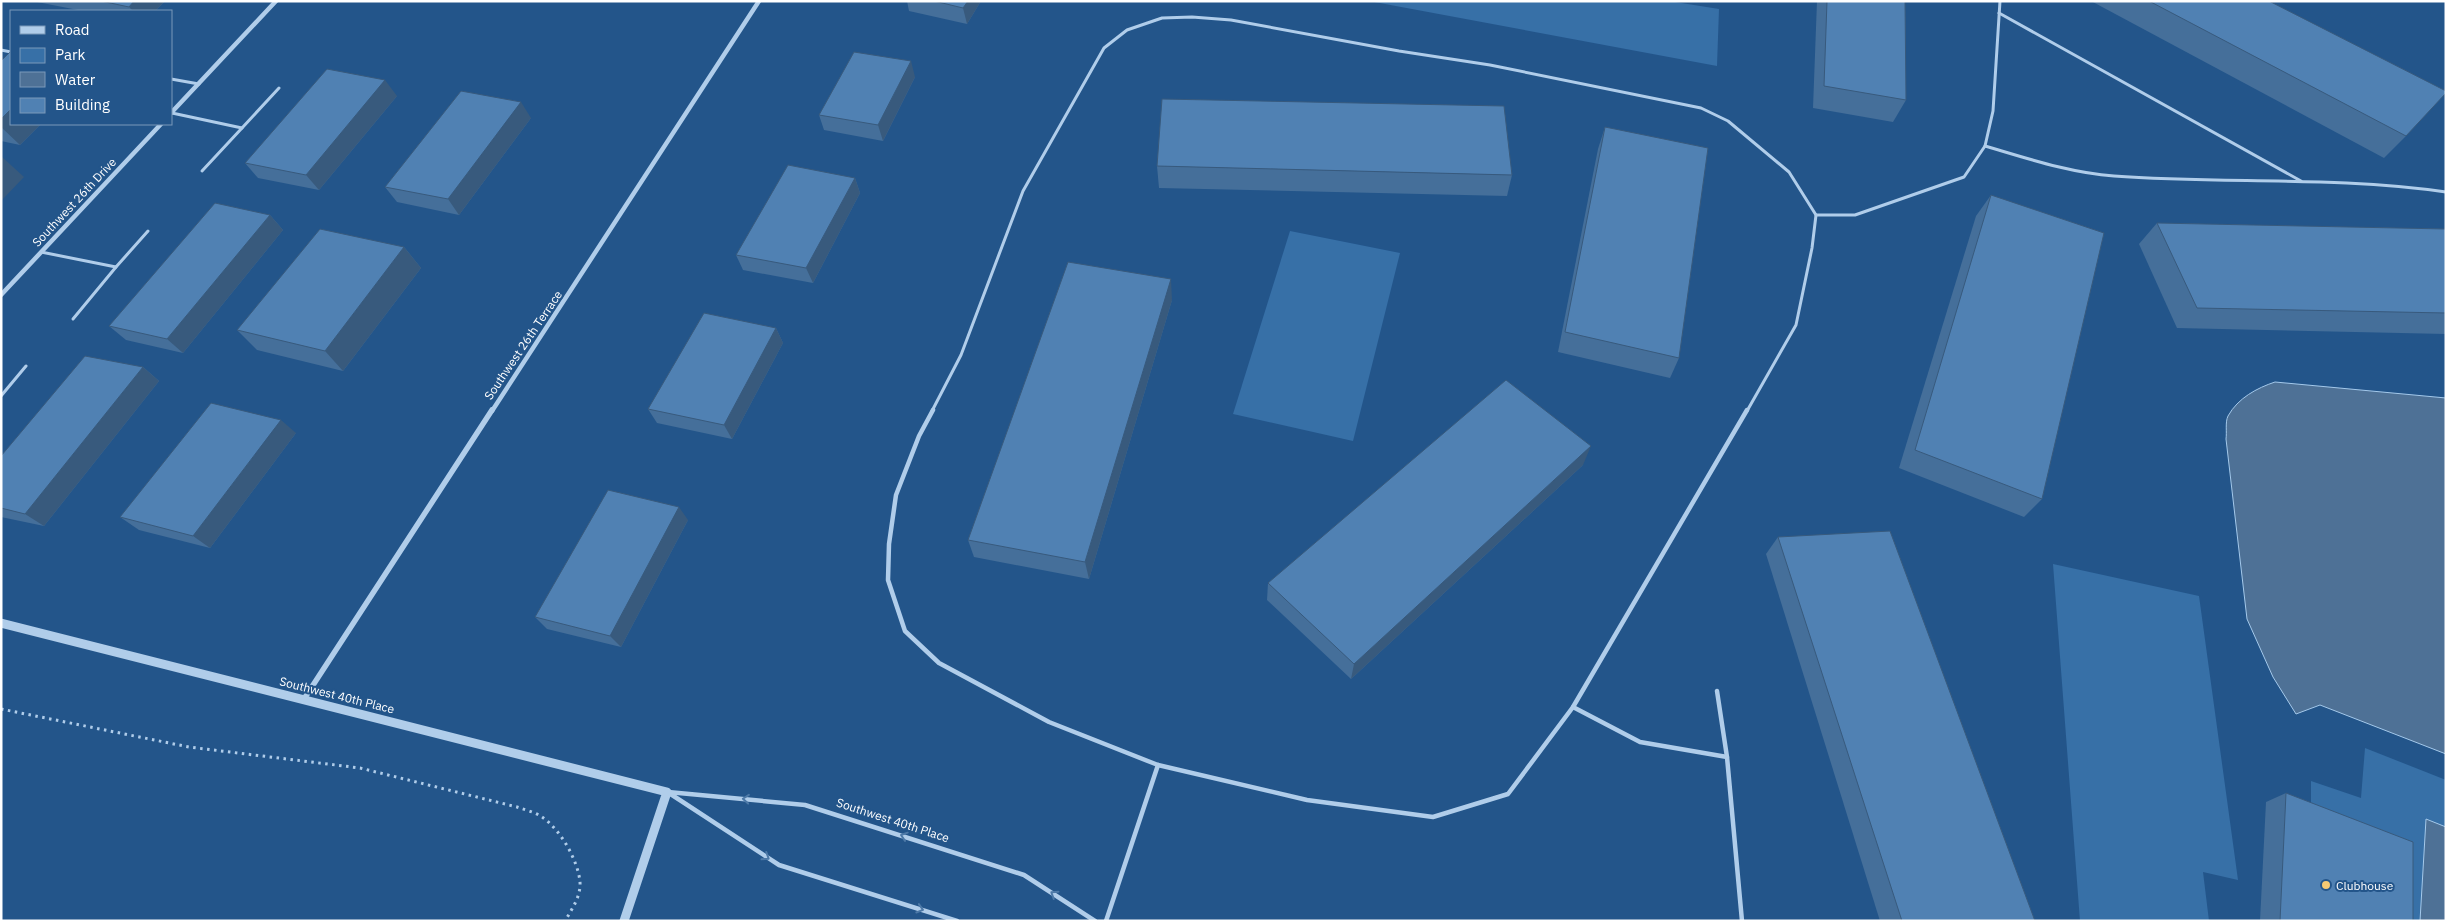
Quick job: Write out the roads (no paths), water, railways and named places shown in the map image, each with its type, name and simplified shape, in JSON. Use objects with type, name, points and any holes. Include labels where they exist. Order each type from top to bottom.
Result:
[{"type":"street","points":[[172,112],[276,1]]},
{"type":"street","name":"Southwest 26th Terrace","points":[[304,699],[759,1]]},
{"type":"street","name":"Southwest 26th Drive","points":[[1,295],[160,125]]},
{"type":"street","name":"Southwest 40th Place","points":[[1,623],[667,792]]},
{"type":"street","points":[[624,921],[667,792]]},
{"type":"lane","points":[[1816,215],[1855,215],[1964,177],[1985,146],[1993,110],[2000,1]]},
{"type":"lane","points":[[1999,13],[2303,182]]},
{"type":"lane","points":[[1192,17],[1232,20],[1399,51],[1490,65],[1701,108],[1728,121],[1788,172],[1816,215],[1812,248],[1796,325],[1692,507],[1573,706],[1508,794],[1433,816],[1307,800],[1158,764],[1049,722],[982,688],[940,663],[905,631],[888,580],[889,544],[896,495],[919,436],[961,355],[1023,191],[1104,48],[1127,30],[1162,18],[1192,17]]},
{"type":"lane","points":[[172,79],[199,84]]},
{"type":"lane","points":[[202,170],[279,88]]},
{"type":"lane","points":[[172,113],[242,128]]},
{"type":"lane","points":[[1985,146],[2040,162],[2112,176],[2398,185],[2446,192]]},
{"type":"lane","points":[[73,319],[148,231]]},
{"type":"lane","points":[[41,252],[116,268]]},
{"type":"lane","points":[[1,396],[26,366]]},
{"type":"lane","points":[[1717,691],[1727,757],[1742,921]]},
{"type":"lane","points":[[1573,706],[1640,742],[1727,757]]},
{"type":"lane","points":[[1106,921],[1158,764]]},
{"type":"lane","name":"Southwest 40th Place","points":[[667,792],[779,865],[957,921]]},
{"type":"lane","name":"Southwest 40th Place","points":[[667,792],[805,805],[1024,875],[1095,921]]},
{"type":"water","points":[[2275,382],[2446,398],[2446,754],[2320,705],[2296,714],[2273,677],[2247,619],[2226,439],[2226,424],[2228,416],[2237,404],[2261,387]]},
{"type":"water","points":[[2426,819],[2446,827],[2446,921],[2420,921]]},
{"type":"place","name":"Clubhouse","points":[[2326,885]]}]
